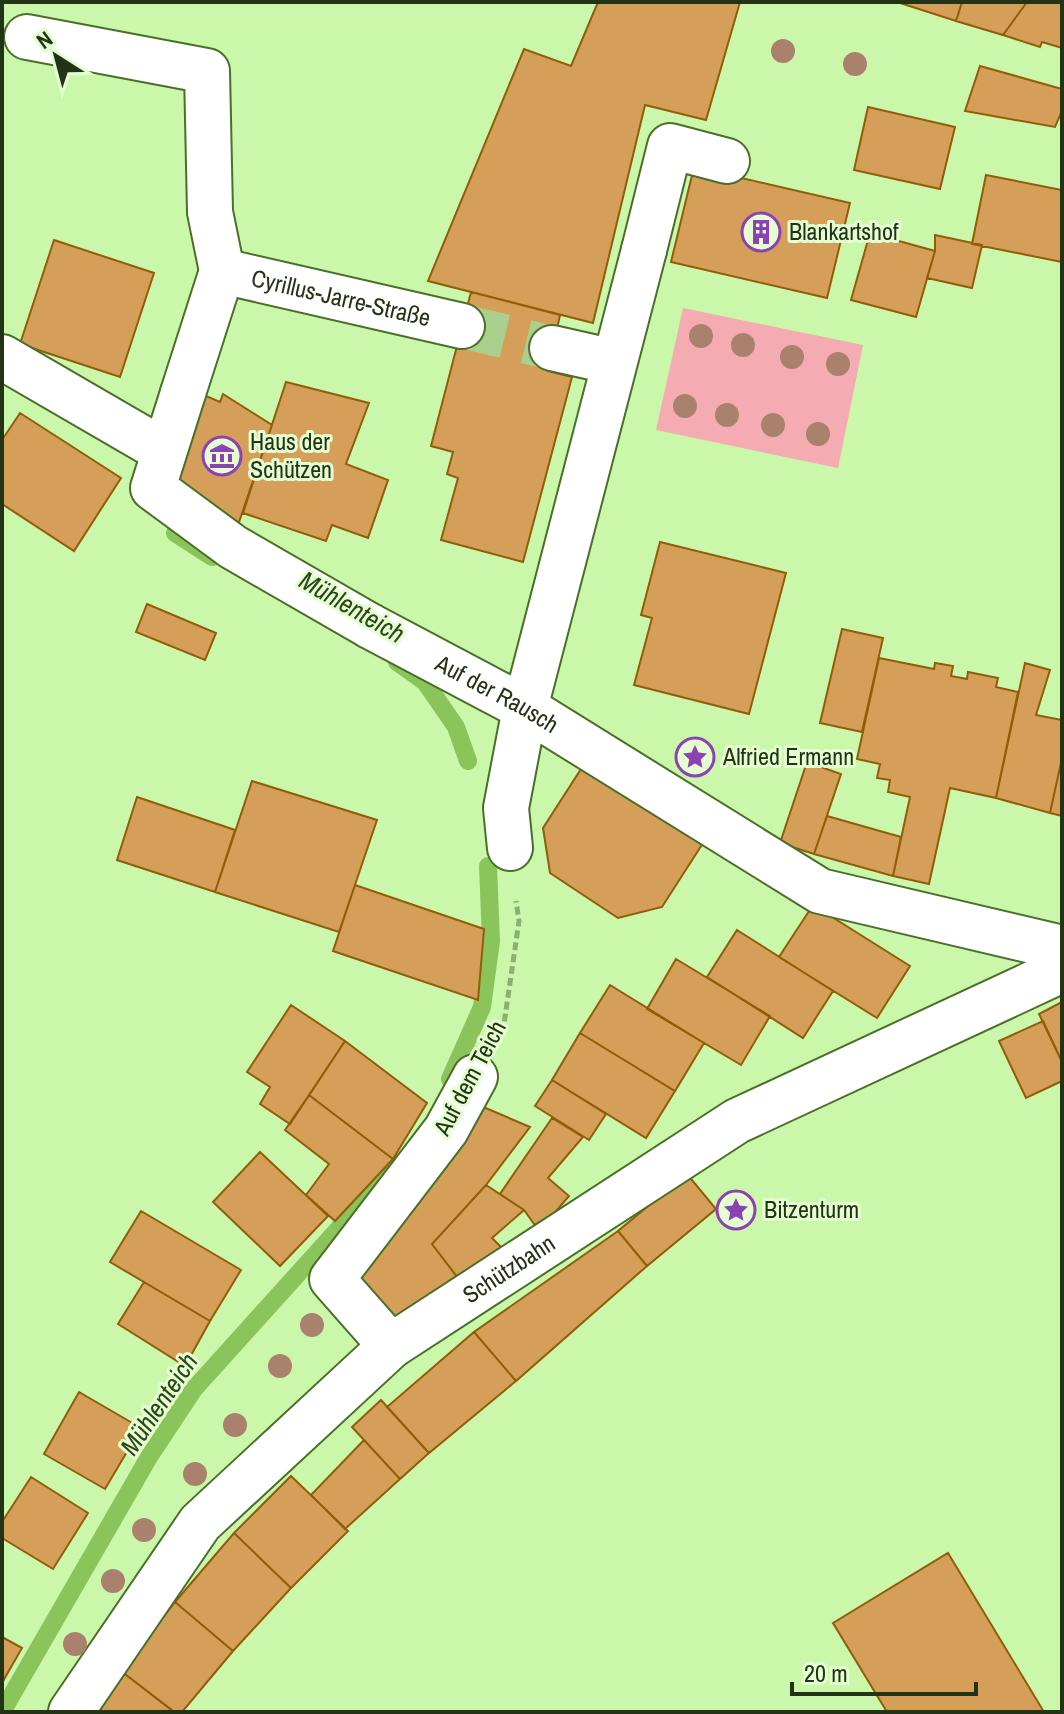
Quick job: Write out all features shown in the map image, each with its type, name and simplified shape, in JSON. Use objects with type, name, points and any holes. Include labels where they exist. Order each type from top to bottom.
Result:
[{"type":"street","name":"Cyrillus-Jarre-Straße","points":[[27,37],[207,71],[210,212],[222,271],[164,451]]},
{"type":"street","points":[[510,848],[506,808],[525,708],[670,146],[727,161]]},
{"type":"street","name":"Cyrillus-Jarre-Straße","points":[[222,271],[462,326]]},
{"type":"street","points":[[552,348],[614,362]]},
{"type":"street","points":[[2,357],[164,451]]},
{"type":"street","name":"Auf der Rausch","points":[[164,451],[153,488],[233,547],[370,626],[525,708],[820,891],[1062,948]]},
{"type":"street","name":"Schützbahn","points":[[71,1712],[200,1523],[391,1346],[737,1121],[1062,970]]},
{"type":"street","name":"Auf dem Teich","points":[[391,1346],[332,1279],[446,1130],[475,1077]]},
{"type":"path","name":"Auf dem Teich","points":[[475,1077],[504,1024],[519,921],[510,848]]},
{"type":"shaded area","points":[[683,308],[863,345],[838,468],[656,430]]},
{"type":"building","points":[[598,2],[740,2],[706,120],[645,105],[593,323],[428,281],[524,49],[571,66]]},
{"type":"building","points":[[897,2],[962,2],[956,21]]},
{"type":"building","points":[[962,2],[1027,2],[1003,35],[956,21]]},
{"type":"building","points":[[1027,2],[1062,2],[1062,48],[1042,42],[1040,47],[1003,35]]},
{"type":"building","points":[[980,66],[1062,89],[1062,111],[1055,127],[965,111]]},
{"type":"building","points":[[868,107],[955,127],[940,189],[854,170]]},
{"type":"building","name":"Blankartshof","points":[[694,167],[850,203],[827,298],[671,262]]},
{"type":"building","points":[[986,175],[1062,190],[1062,262],[972,244]]},
{"type":"building","points":[[870,233],[935,251],[916,317],[851,300]]},
{"type":"building","points":[[935,235],[982,245],[972,288],[927,278],[935,251]]},
{"type":"building","points":[[54,240],[154,273],[120,377],[20,344]]},
{"type":"building","points":[[471,292],[560,315],[548,371],[572,377],[523,562],[441,540],[458,478],[447,474],[453,452],[431,446]]},
{"type":"building","points":[[286,382],[369,403],[346,464],[388,480],[368,538],[332,525],[326,541],[243,513]]},
{"type":"building","name":"Haus der Schützen","points":[[223,394],[272,425],[235,534],[171,487],[204,395],[220,402]]},
{"type":"building","points":[[20,413],[121,478],[74,551],[2,504],[2,440]]},
{"type":"building","points":[[660,542],[786,573],[749,714],[634,685],[652,618],[641,615]]},
{"type":"building","points":[[147,604],[216,633],[205,660],[136,632]]},
{"type":"building","points":[[842,629],[883,638],[862,732],[820,723]]},
{"type":"building","points":[[879,658],[934,669],[935,663],[953,666],[951,676],[967,679],[968,672],[998,678],[996,687],[1018,692],[996,798],[950,788],[929,884],[893,876],[910,797],[888,792],[890,780],[877,778],[880,764],[857,759]]},
{"type":"building","points":[[1025,663],[1050,670],[1036,715],[1062,720],[1062,758],[1050,813],[996,798]]},
{"type":"building","points":[[1062,758],[1062,816],[1050,813]]},
{"type":"building","points":[[807,762],[841,774],[814,854],[780,843]]},
{"type":"building","points":[[583,766],[703,843],[662,907],[618,918],[550,873],[543,828]]},
{"type":"building","points":[[252,781],[377,820],[339,932],[215,892]]},
{"type":"building","points":[[137,797],[235,830],[215,892],[117,860]]},
{"type":"building","points":[[827,816],[901,837],[893,876],[814,854]]},
{"type":"building","points":[[355,885],[484,929],[478,1000],[333,951]]},
{"type":"building","points":[[813,905],[910,966],[877,1018],[779,957]]},
{"type":"building","points":[[737,930],[833,991],[803,1038],[707,977]]},
{"type":"building","points":[[676,959],[770,1016],[741,1065],[647,1009]]},
{"type":"building","points":[[610,985],[704,1043],[675,1091],[580,1033]]},
{"type":"building","points":[[1062,1002],[1062,1062],[1039,1014]]},
{"type":"building","points":[[291,1005],[345,1041],[290,1124],[260,1104],[270,1087],[247,1072]]},
{"type":"building","points":[[1043,1021],[1062,1062],[1062,1081],[1026,1098],[999,1041]]},
{"type":"building","points":[[580,1033],[675,1091],[646,1138],[552,1080]]},
{"type":"building","points":[[345,1041],[427,1103],[393,1159],[309,1095]]},
{"type":"building","points":[[552,1080],[606,1114],[589,1140],[535,1106]]},
{"type":"building","points":[[309,1095],[393,1159],[335,1221],[306,1195],[329,1164],[285,1130]]},
{"type":"building","points":[[481,1106],[530,1127],[486,1185],[432,1244],[464,1286],[405,1328],[356,1275]]},
{"type":"building","points":[[552,1118],[583,1137],[548,1178],[569,1196],[539,1231],[524,1210],[500,1194]]},
{"type":"building","points":[[260,1152],[328,1216],[280,1266],[213,1202]]},
{"type":"building","points":[[687,1174],[716,1209],[647,1266],[618,1231]]},
{"type":"building","points":[[486,1185],[524,1210],[492,1238],[509,1255],[464,1286],[432,1244]]},
{"type":"building","points":[[141,1211],[241,1270],[210,1321],[110,1262]]},
{"type":"building","points":[[618,1231],[647,1266],[516,1381],[474,1332]]},
{"type":"building","points":[[144,1282],[210,1321],[185,1366],[118,1324]]},
{"type":"building","points":[[474,1332],[516,1381],[429,1453],[387,1407]]},
{"type":"building","points":[[79,1392],[141,1428],[105,1489],[44,1454]]},
{"type":"building","points":[[381,1400],[429,1453],[400,1479],[352,1427]]},
{"type":"building","points":[[364,1440],[400,1479],[345,1529],[311,1495]]},
{"type":"building","points":[[291,1476],[348,1531],[291,1588],[234,1533]]},
{"type":"building","points":[[31,1477],[88,1513],[53,1569],[2,1538],[2,1522]]},
{"type":"building","points":[[234,1533],[291,1588],[233,1651],[175,1602]]},
{"type":"building","points":[[948,1553],[1044,1712],[887,1712],[833,1623]]},
{"type":"building","points":[[175,1602],[233,1651],[182,1712],[174,1712],[121,1671]]},
{"type":"building","points":[[2,1637],[22,1648],[2,1683]]},
{"type":"building","points":[[121,1671],[172,1710],[90,1712]]},
{"type":"waterway","name":"Mühlenteich","points":[[175,533],[212,557]]},
{"type":"waterway","name":"Mühlenteich","points":[[397,662],[425,682],[456,727],[468,761]]},
{"type":"waterway","name":"Mühlenteich","points":[[450,1079],[482,1007],[491,941],[488,866]]},
{"type":"waterway","name":"Mühlenteich","points":[[2,1712],[149,1457],[194,1389],[388,1174]]},
{"type":"tunnel","points":[[462,326],[552,348]]},
{"type":"place","name":"Blankartshof","points":[[761,232]]},
{"type":"place","name":"Haus der Schützen","points":[[222,456]]},
{"type":"place","name":"Alfried Ermann","points":[[695,757]]},
{"type":"place","name":"Bitzenturm","points":[[736,1210]]}]
